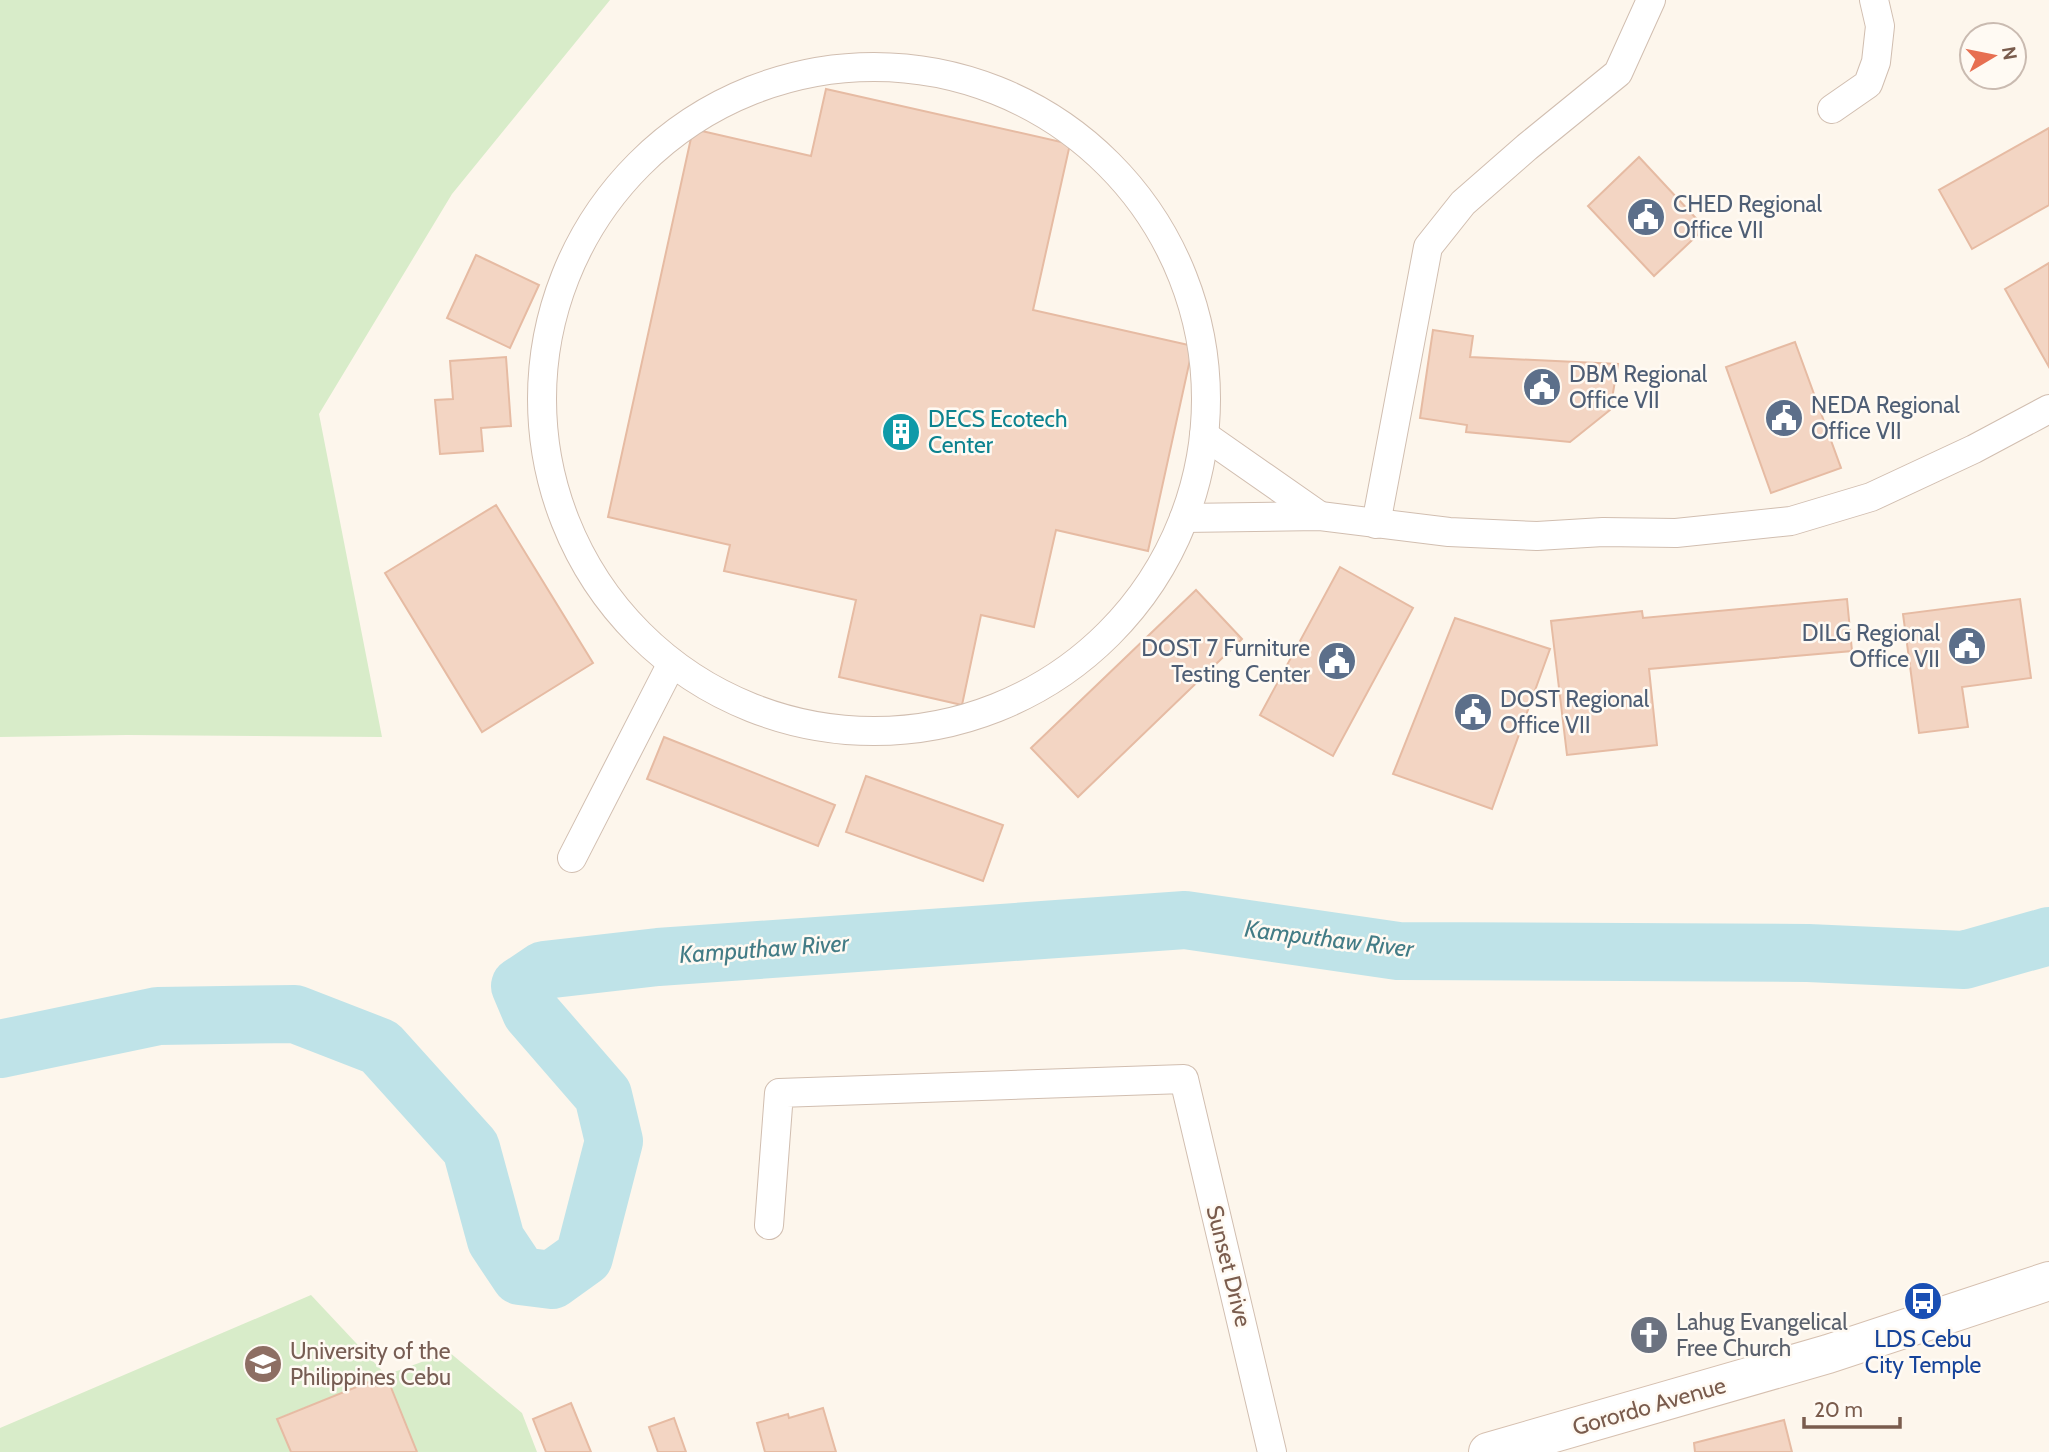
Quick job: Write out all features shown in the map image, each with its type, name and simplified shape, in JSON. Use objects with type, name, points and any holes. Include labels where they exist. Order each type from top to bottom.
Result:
[{"type":"main road","name":"Gorordo Avenue","points":[[1488,1452],[1828,1354],[2049,1280]]},
{"type":"street","points":[[1376,524],[1428,247],[1463,203],[1618,73],[1651,0]]},
{"type":"street","points":[[1832,109],[1868,84],[1876,62],[1880,26],[1874,0]]},
{"type":"street","points":[[870,65],[910,67],[950,74],[988,86],[1025,102],[1091,147],[1119,175],[1144,207],[1165,241],[1182,277],[1195,316],[1203,355],[1205,395],[1204,435],[1184,518],[1167,555],[1146,590],[1122,621],[1094,649],[1062,674],[1028,695],[992,711],[954,723],[874,733],[795,723],[757,711],[720,695],[686,674],[626,621],[581,555],[564,518],[552,480],[542,400],[544,360],[551,321],[563,282],[599,211],[624,179],[652,150],[683,125],[753,88],[791,76],[831,68],[870,65]]},
{"type":"street","points":[[1184,518],[1320,516],[1449,532],[1537,536],[1604,532],[1676,533],[1790,520],[1871,497],[1975,449],[2049,409]]},
{"type":"street","points":[[1204,435],[1320,516]]},
{"type":"street","points":[[572,859],[672,663]]},
{"type":"street","name":"Sunset Drive","points":[[769,1225],[779,1093],[1184,1079],[1272,1452]]},
{"type":"green space","points":[[0,0],[610,0],[452,194],[319,414],[382,737],[0,737]]},
{"type":"green space","name":"University of the Philippines Cebu","points":[[311,1295],[386,1375],[278,1418],[291,1452],[0,1452],[0,1428]]},
{"type":"green space","points":[[449,1352],[522,1413],[537,1452],[417,1452],[386,1375]]},
{"type":"building","name":"DECS Ecotech Center","points":[[826,89],[1070,144],[1033,310],[1193,346],[1148,551],[1056,530],[1034,627],[981,615],[962,705],[839,677],[856,600],[724,571],[730,545],[608,517],[693,129],[811,156]]},
{"type":"building","points":[[2049,128],[2049,205],[1972,249],[1939,190]]},
{"type":"building","name":"CHED Regional Office VII","points":[[1639,157],[1705,228],[1654,276],[1588,206]]},
{"type":"building","points":[[476,255],[539,285],[510,348],[447,318]]},
{"type":"building","points":[[2049,263],[2049,367],[2005,289]]},
{"type":"building","name":"DBM Regional Office VII","points":[[1433,330],[1473,336],[1470,357],[1618,364],[1610,410],[1570,442],[1466,432],[1467,425],[1420,418]]},
{"type":"building","name":"NEDA Regional Office VII","points":[[1795,342],[1841,468],[1771,493],[1726,367]]},
{"type":"building","points":[[506,357],[511,426],[481,428],[483,451],[440,454],[435,400],[453,399],[450,361]]},
{"type":"building","points":[[496,505],[593,663],[482,732],[385,573]]},
{"type":"building","name":"DOST 7 Furniture Testing Center","points":[[1340,567],[1413,608],[1333,756],[1260,715]]},
{"type":"building","points":[[1196,590],[1242,639],[1078,797],[1031,748]]},
{"type":"building","points":[[1847,599],[1852,651],[1649,669],[1657,745],[1567,755],[1551,621],[1642,611],[1643,618]]},
{"type":"building","name":"DILG Regional Office VII","points":[[2020,599],[2031,678],[1962,687],[1968,727],[1919,733],[1903,614]]},
{"type":"building","name":"DOST Regional Office VII","points":[[1455,618],[1550,649],[1492,809],[1393,774]]},
{"type":"building","points":[[664,737],[835,805],[818,846],[647,779]]},
{"type":"building","points":[[866,776],[1003,825],[983,881],[846,832]]},
{"type":"building","points":[[386,1375],[417,1452],[291,1452],[277,1419]]},
{"type":"building","points":[[571,1403],[591,1452],[546,1452],[533,1419]]},
{"type":"building","points":[[823,1408],[836,1452],[765,1452],[757,1423],[788,1414],[789,1418]]},
{"type":"building","points":[[674,1418],[686,1452],[658,1452],[649,1427]]},
{"type":"building","points":[[1784,1420],[1792,1452],[1695,1452],[1694,1443]]},
{"type":"waterway","name":"Kamputhaw River","points":[[0,1049],[158,1016],[295,1014],[380,1047],[471,1148],[496,1240],[520,1276],[552,1280],[584,1257],[614,1141],[603,1095],[531,1012],[520,986],[544,970],[658,957],[1185,920],[1398,951],[1808,953],[1964,960],[2049,936]]},
{"type":"place","name":"CHED Regional Office VII","points":[[1646,217]]},
{"type":"place","name":"DBM Regional Office VII","points":[[1542,387]]},
{"type":"place","name":"NEDA Regional Office VII","points":[[1784,418]]},
{"type":"place","name":"DECS Ecotech Center","points":[[901,432]]},
{"type":"place","name":"DILG Regional Office VII","points":[[1967,646]]},
{"type":"place","name":"DOST 7 Furniture Testing Center","points":[[1337,661]]},
{"type":"place","name":"DOST Regional Office VII","points":[[1473,712]]},
{"type":"place","name":"LDS Cebu City Temple","points":[[1923,1301]]},
{"type":"place","name":"Lahug Evangelical Free Church","points":[[1649,1335]]},
{"type":"place","name":"University of the Philippines Cebu","points":[[263,1364]]}]
